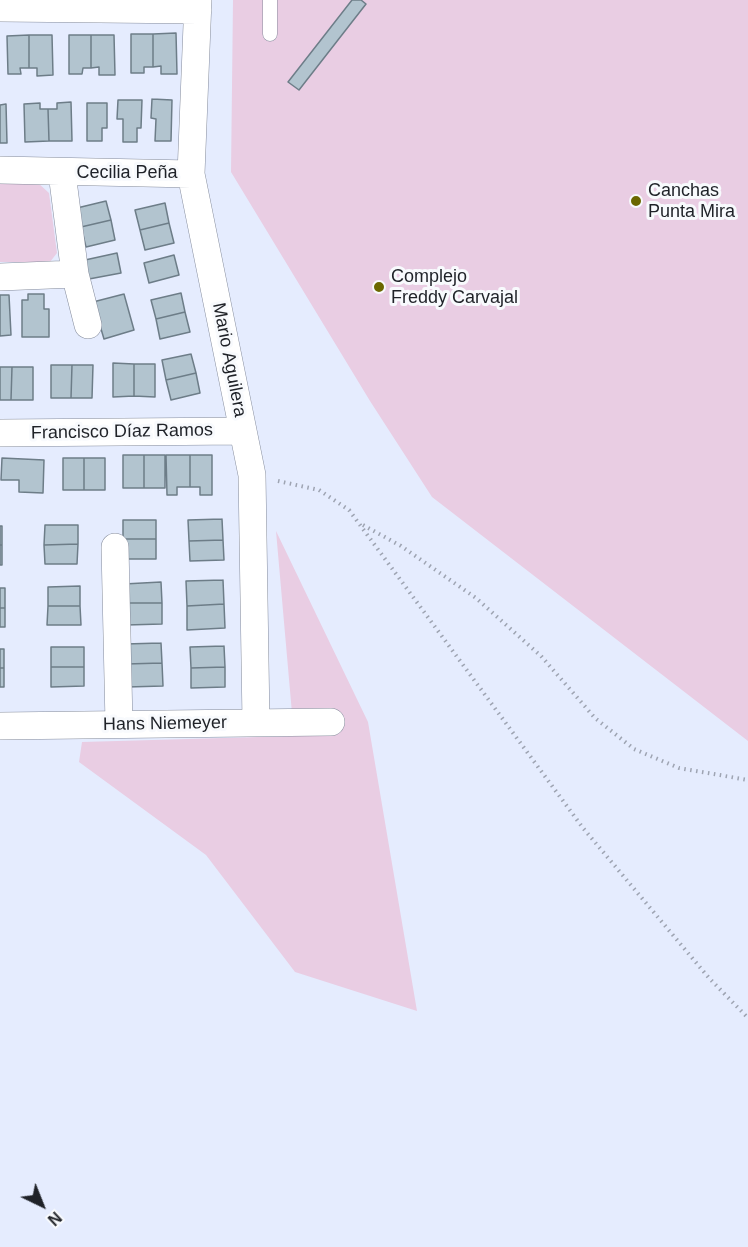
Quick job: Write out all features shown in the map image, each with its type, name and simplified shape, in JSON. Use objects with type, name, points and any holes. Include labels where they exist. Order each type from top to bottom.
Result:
[{"type":"street","points":[[0,9],[198,5]]},
{"type":"street","name":"Mario Aguilera","points":[[198,5],[192,174],[252,475],[256,722]]},
{"type":"street","name":"Cecilia Peña","points":[[0,170],[192,174]]},
{"type":"street","name":"Cecilia Peña","points":[[62,173],[75,274],[88,325]]},
{"type":"street","points":[[0,277],[75,274]]},
{"type":"street","name":"Francisco Díaz Ramos","points":[[0,433],[243,431]]},
{"type":"street","points":[[115,547],[119,724]]},
{"type":"street","name":"Hans Niemeyer","points":[[0,726],[331,722]]},
{"type":"lane","points":[[270,0],[270,34]]},
{"type":"path","points":[[252,475],[319,490],[349,510],[584,828],[709,978],[748,1018]]},
{"type":"path","points":[[361,524],[401,546],[476,598],[541,656],[595,718],[634,749],[679,768],[748,780]]},
{"type":"shaded area","name":"Canchas Punta Mira","points":[[233,0],[748,0],[748,741],[432,497],[370,401],[231,172]]},
{"type":"shaded area","points":[[0,182],[37,182],[49,193],[57,253],[50,262],[0,262]]},
{"type":"shaded area","points":[[276,531],[368,722],[417,1011],[295,972],[206,855],[79,762],[82,742],[294,736]]},
{"type":"building","points":[[352,0],[361,0],[366,4],[299,90],[288,82]]},
{"type":"building","points":[[176,33],[177,74],[161,74],[161,66],[153,67],[153,34]]},
{"type":"building","points":[[131,34],[153,34],[153,67],[144,67],[144,73],[131,73]]},
{"type":"building","points":[[29,35],[52,35],[53,75],[37,76],[37,68],[29,68]]},
{"type":"building","points":[[29,35],[29,68],[20,68],[21,74],[8,74],[7,36]]},
{"type":"building","points":[[69,35],[91,35],[91,68],[83,68],[82,74],[69,74]]},
{"type":"building","points":[[91,35],[114,35],[115,75],[99,75],[99,67],[91,68]]},
{"type":"building","points":[[152,99],[172,100],[171,141],[155,141],[156,119],[151,118]]},
{"type":"building","points":[[118,100],[142,100],[141,128],[137,128],[137,142],[123,142],[123,119],[117,119]]},
{"type":"building","points":[[71,102],[72,141],[49,141],[48,109],[57,109],[57,103]]},
{"type":"building","points":[[40,103],[40,109],[48,109],[49,141],[25,142],[24,104]]},
{"type":"building","points":[[87,103],[107,103],[107,128],[102,128],[102,141],[87,141]]},
{"type":"building","points":[[6,104],[7,143],[0,143],[0,105]]},
{"type":"building","points":[[106,201],[111,220],[81,227],[77,208]]},
{"type":"building","points":[[165,203],[169,223],[140,230],[135,210]]},
{"type":"building","points":[[111,220],[115,240],[86,247],[81,227]]},
{"type":"building","points":[[169,223],[174,243],[145,250],[140,230]]},
{"type":"building","points":[[117,253],[121,273],[89,279],[85,260]]},
{"type":"building","points":[[174,255],[179,275],[149,283],[144,263]]},
{"type":"building","points":[[181,293],[185,312],[156,319],[151,300]]},
{"type":"building","points":[[28,294],[44,294],[44,309],[49,309],[49,337],[22,337],[22,300],[28,300]]},
{"type":"building","points":[[124,294],[134,330],[104,339],[93,302]]},
{"type":"building","points":[[0,295],[9,295],[11,335],[0,336]]},
{"type":"building","points":[[185,312],[190,332],[160,339],[156,319]]},
{"type":"building","points":[[191,354],[196,373],[166,380],[162,360]]},
{"type":"building","points":[[113,363],[134,364],[134,396],[113,397]]},
{"type":"building","points":[[134,364],[155,364],[155,397],[134,396]]},
{"type":"building","points":[[51,365],[72,365],[71,398],[51,398]]},
{"type":"building","points":[[72,365],[93,365],[92,398],[71,398]]},
{"type":"building","points":[[0,367],[12,367],[11,400],[0,400]]},
{"type":"building","points":[[12,367],[33,367],[33,400],[11,400]]},
{"type":"building","points":[[196,373],[200,393],[171,400],[166,380]]},
{"type":"building","points":[[123,455],[144,455],[144,488],[123,488]]},
{"type":"building","points":[[144,455],[165,455],[165,488],[144,488]]},
{"type":"building","points":[[166,455],[190,455],[190,487],[177,487],[177,495],[167,495]]},
{"type":"building","points":[[190,455],[212,455],[212,495],[200,495],[200,487],[190,487]]},
{"type":"building","points":[[2,458],[44,460],[43,493],[19,492],[19,480],[1,480]]},
{"type":"building","points":[[63,458],[84,458],[84,490],[63,490]]},
{"type":"building","points":[[84,458],[105,458],[105,490],[84,490]]},
{"type":"building","points":[[222,519],[223,540],[189,541],[188,520]]},
{"type":"building","points":[[123,520],[156,520],[156,539],[123,539]]},
{"type":"building","points":[[45,525],[78,525],[78,544],[44,545]]},
{"type":"building","points":[[0,526],[2,526],[2,545],[0,545]]},
{"type":"building","points":[[123,539],[156,539],[156,559],[123,559]]},
{"type":"building","points":[[223,540],[224,560],[190,561],[189,541]]},
{"type":"building","points":[[78,544],[77,564],[45,564],[44,545]]},
{"type":"building","points":[[0,545],[2,545],[2,565],[0,565]]},
{"type":"building","points":[[223,580],[224,604],[187,606],[186,581]]},
{"type":"building","points":[[161,582],[162,603],[125,603],[124,584]]},
{"type":"building","points":[[80,586],[80,606],[48,606],[48,587]]},
{"type":"building","points":[[0,588],[5,588],[5,608],[0,608]]},
{"type":"building","points":[[125,603],[162,603],[162,624],[126,625]]},
{"type":"building","points":[[224,604],[225,628],[187,630],[187,606]]},
{"type":"building","points":[[48,606],[80,606],[81,625],[47,625]]},
{"type":"building","points":[[0,608],[5,608],[5,627],[0,627]]},
{"type":"building","points":[[161,643],[162,663],[126,664],[125,644]]},
{"type":"building","points":[[224,646],[225,667],[191,668],[190,647]]},
{"type":"building","points":[[51,647],[84,647],[84,667],[51,667]]},
{"type":"building","points":[[0,649],[4,649],[4,668],[0,668]]},
{"type":"building","points":[[162,663],[163,686],[127,687],[126,664]]},
{"type":"building","points":[[51,667],[84,667],[84,686],[51,687]]},
{"type":"building","points":[[225,667],[225,687],[191,688],[191,668]]},
{"type":"building","points":[[0,668],[4,668],[4,687],[0,687]]},
{"type":"place","name":"Canchas Punta Mira","points":[[636,201]]},
{"type":"place","name":"Complejo Freddy Carvajal","points":[[379,287]]}]
